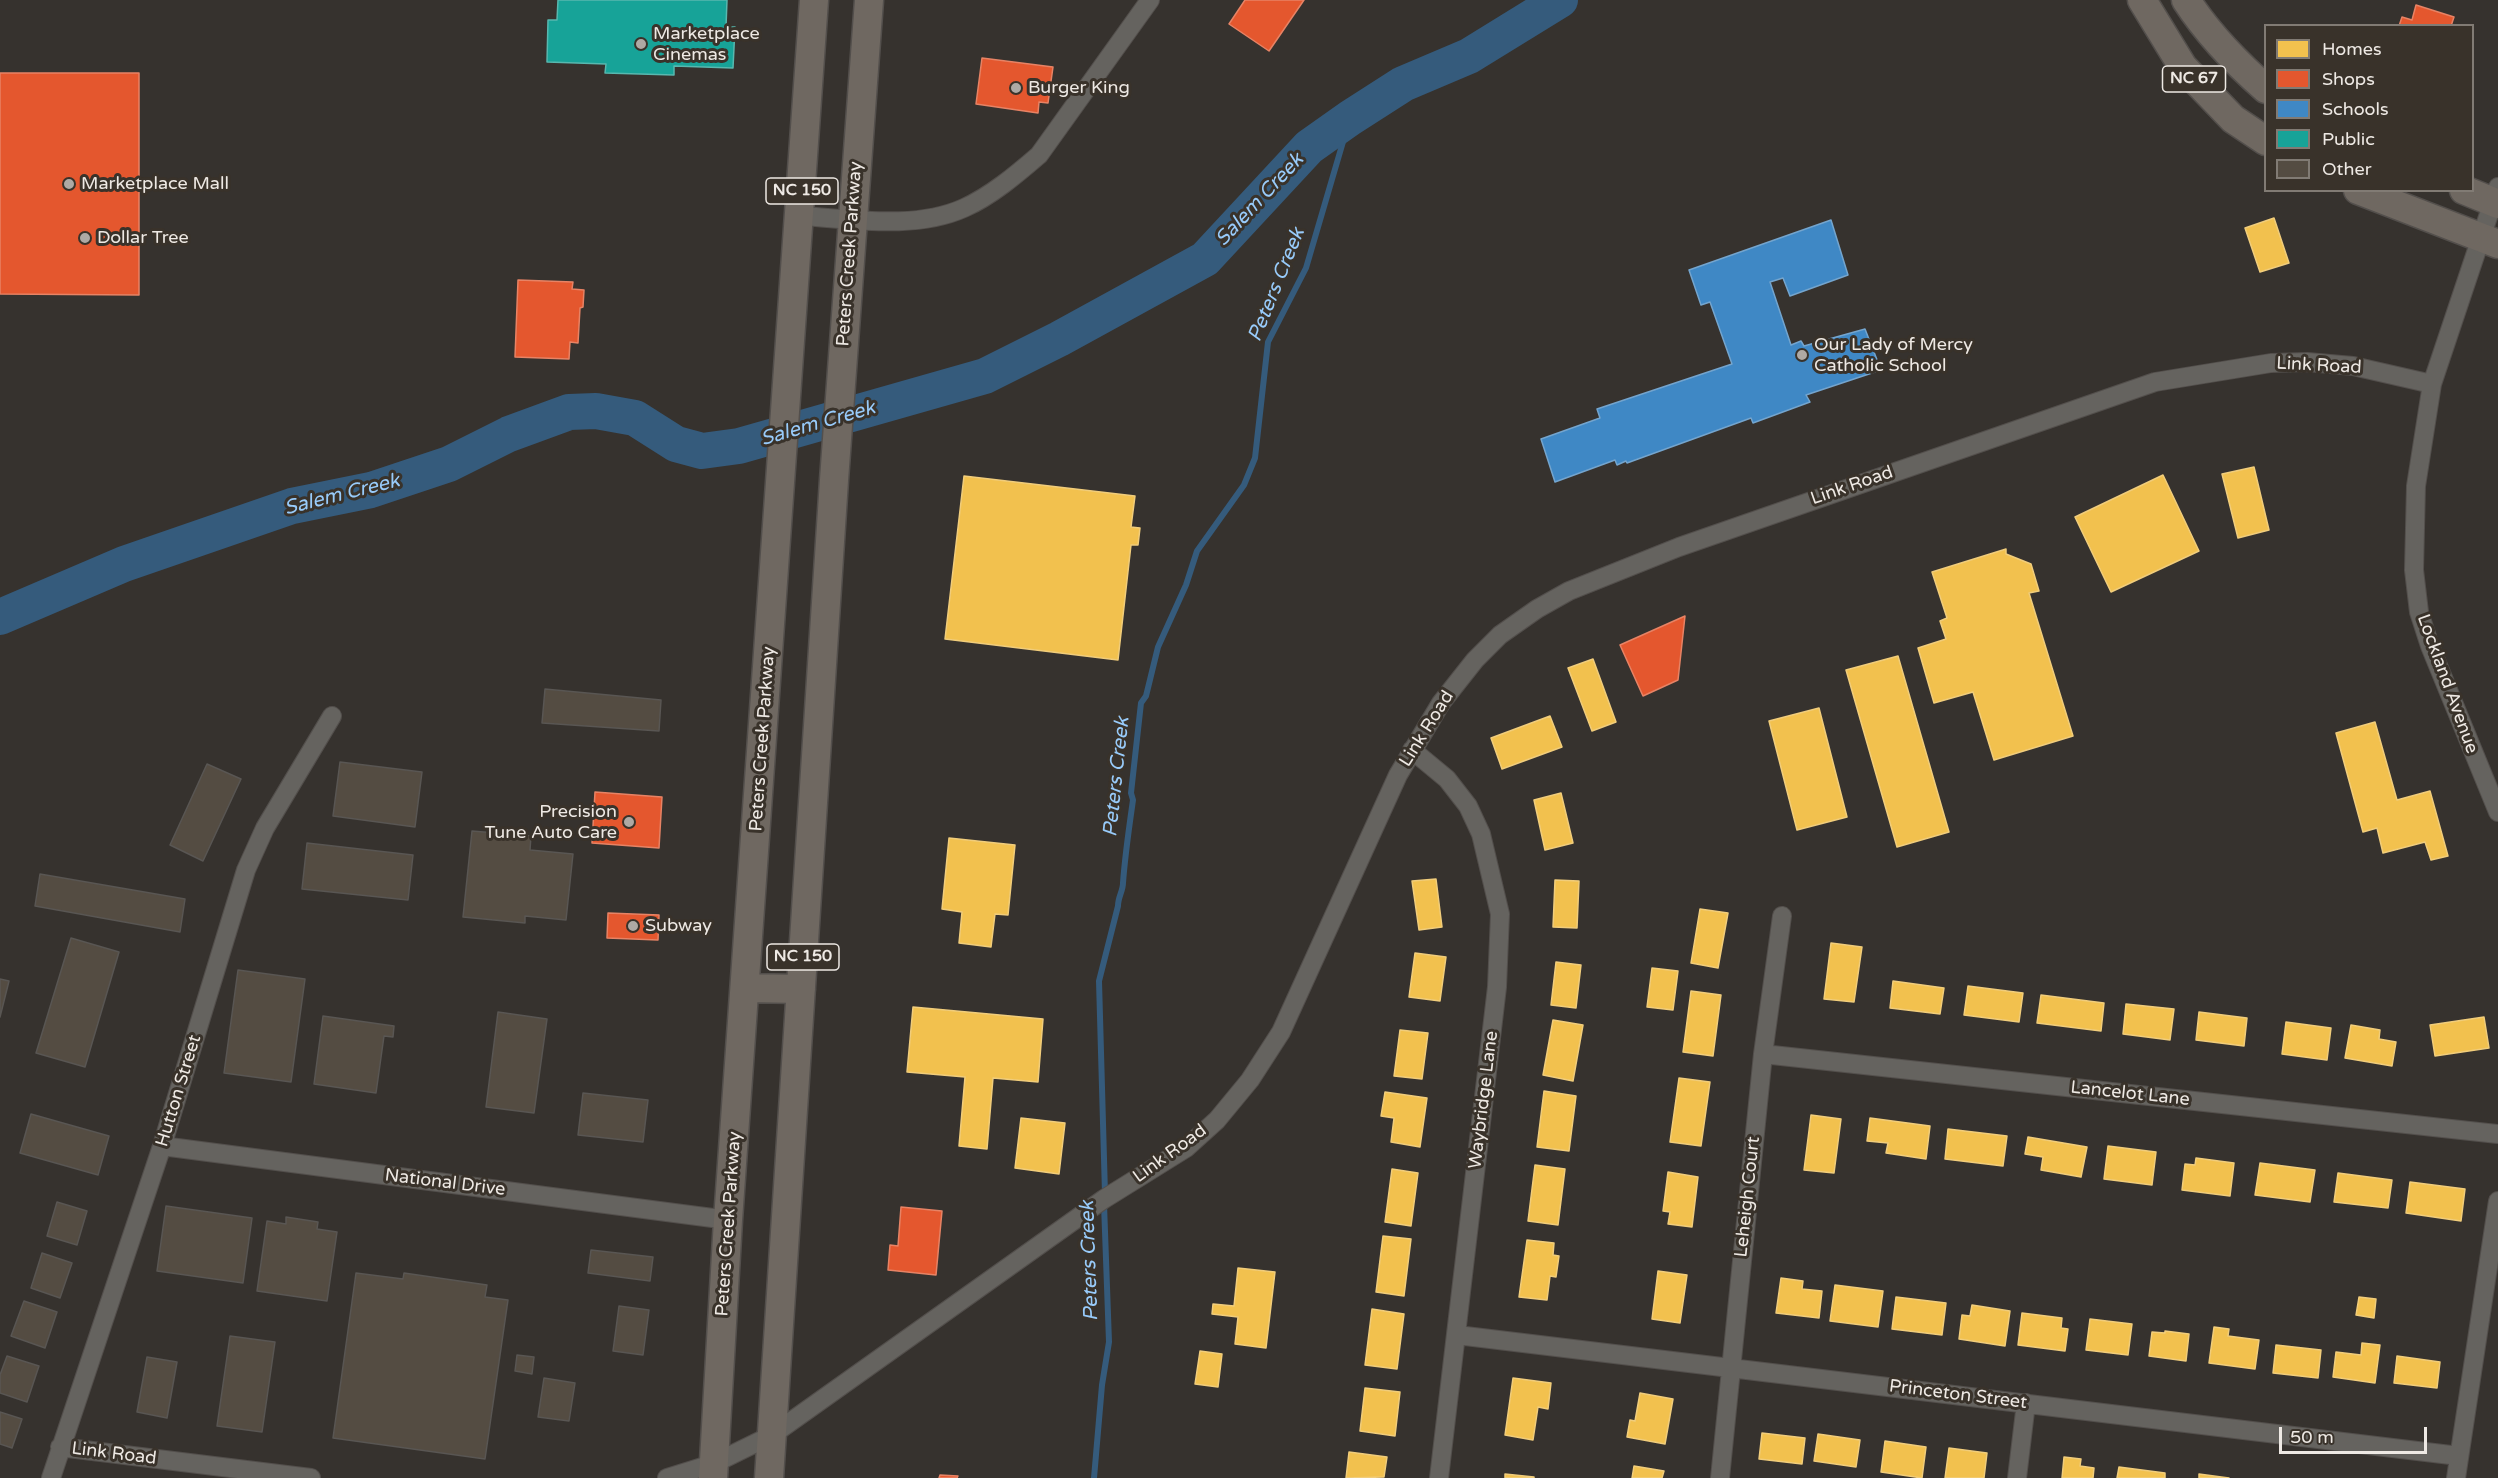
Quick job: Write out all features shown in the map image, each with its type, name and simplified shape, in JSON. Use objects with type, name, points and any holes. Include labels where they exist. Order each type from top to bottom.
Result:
[{"type":"main road","name":"Peters Creek Parkway","points":[[714,1471],[728,1220],[801,216],[814,0]]},
{"type":"main road","name":"Peters Creek Parkway","points":[[769,1478],[834,480],[869,0]]},
{"type":"main road","name":"NC 67","points":[[2142,0],[2183,67],[2233,119],[2264,140]]},
{"type":"main road","name":"NC 67","points":[[2186,0],[2231,57],[2264,88]]},
{"type":"main road","points":[[2363,192],[2490,241]]},
{"type":"main road","points":[[2472,192],[2496,198]]},
{"type":"main road","points":[[745,988],[801,989]]},
{"type":"street","points":[[801,216],[917,220],[966,207],[1019,173],[1051,141],[1150,0]]},
{"type":"street","name":"Lockland Avenue","points":[[2496,198],[2490,241],[2432,384],[2416,486],[2414,570],[2419,612],[2463,731],[2498,812]]},
{"type":"street","name":"Link Road","points":[[667,1478],[714,1471],[772,1435],[1104,1199],[1186,1148],[1217,1120],[1250,1080],[1281,1032],[1412,750],[1441,703],[1474,660],[1500,635],[1569,591],[1679,547],[2155,382],[2271,363],[2307,362],[2353,366],[2432,384]]},
{"type":"street","name":"Hutton Street","points":[[51,1478],[162,1146],[246,870],[265,828],[332,716]]},
{"type":"street","name":"Waybridge Lane","points":[[1412,750],[1447,779],[1468,806],[1481,834],[1500,914],[1497,987],[1439,1478]]},
{"type":"street","name":"Leheigh Court","points":[[1720,1478],[1763,1054],[1782,916]]},
{"type":"street","name":"Lancelot Lane","points":[[1763,1054],[2498,1134]]},
{"type":"street","name":"National Drive","points":[[162,1146],[728,1220]]},
{"type":"street","points":[[2456,1478],[2498,1201]]},
{"type":"street","name":"Princeton Street","points":[[1457,1335],[2459,1456]]},
{"type":"street","points":[[2017,1478],[2026,1403]]},
{"type":"street","name":"Link Road","points":[[60,1447],[311,1478]]},
{"type":"building: Homes","points":[[2274,218],[2289,263],[2260,272],[2245,228]]},
{"type":"building: Homes","points":[[2254,467],[2269,530],[2238,538],[2222,474]]},
{"type":"building: Homes","points":[[2163,475],[2199,551],[2111,592],[2075,517]]},
{"type":"building: Homes","points":[[964,476],[1135,496],[1131,527],[1140,528],[1138,545],[1131,545],[1118,660],[945,639]]},
{"type":"building: Homes","points":[[2006,549],[2006,554],[2031,564],[2039,591],[2029,593],[2073,736],[1994,760],[1973,692],[1934,703],[1918,648],[1946,639],[1940,621],[1947,618],[1932,572]]},
{"type":"building: Homes","points":[[1898,656],[1949,832],[1897,847],[1846,670]]},
{"type":"building: Homes","points":[[1593,659],[1616,722],[1592,731],[1568,668]]},
{"type":"building: Homes","points":[[1819,708],[1847,817],[1797,830],[1769,721]]},
{"type":"building: Homes","points":[[1550,716],[1562,747],[1502,769],[1491,738]]},
{"type":"building: Homes","points":[[2375,722],[2397,800],[2430,791],[2448,856],[2431,860],[2425,842],[2383,853],[2377,828],[2363,832],[2336,733]]},
{"type":"building: Homes","points":[[1561,793],[1573,843],[1545,850],[1534,800]]},
{"type":"building: Homes","points":[[949,838],[1015,845],[1008,915],[995,914],[991,947],[959,943],[962,912],[942,909]]},
{"type":"building: Homes","points":[[1436,879],[1442,927],[1419,930],[1412,881]]},
{"type":"building: Homes","points":[[1555,880],[1579,881],[1577,928],[1553,927]]},
{"type":"building: Homes","points":[[1700,909],[1728,913],[1718,968],[1691,963]]},
{"type":"building: Homes","points":[[1831,943],[1862,947],[1854,1002],[1824,999]]},
{"type":"building: Homes","points":[[1415,953],[1446,957],[1440,1001],[1409,997]]},
{"type":"building: Homes","points":[[1556,962],[1581,965],[1576,1008],[1551,1005]]},
{"type":"building: Homes","points":[[1652,968],[1678,971],[1673,1010],[1647,1007]]},
{"type":"building: Homes","points":[[1893,981],[1944,988],[1940,1014],[1890,1008]]},
{"type":"building: Homes","points":[[1968,986],[2023,993],[2019,1022],[1964,1015]]},
{"type":"building: Homes","points":[[1691,991],[1721,995],[1713,1056],[1683,1052]]},
{"type":"building: Homes","points":[[2041,995],[2104,1003],[2101,1031],[2037,1023]]},
{"type":"building: Homes","points":[[2126,1004],[2174,1009],[2170,1040],[2123,1034]]},
{"type":"building: Homes","points":[[913,1007],[1043,1019],[1038,1082],[993,1078],[987,1149],[959,1146],[965,1077],[907,1072]]},
{"type":"building: Homes","points":[[2199,1012],[2247,1018],[2244,1046],[2196,1040]]},
{"type":"building: Homes","points":[[2484,1017],[2489,1048],[2435,1056],[2430,1025]]},
{"type":"building: Homes","points":[[1553,1020],[1583,1025],[1573,1081],[1543,1075]]},
{"type":"building: Homes","points":[[2286,1022],[2331,1028],[2327,1060],[2282,1054]]},
{"type":"building: Homes","points":[[2351,1025],[2380,1030],[2379,1039],[2396,1042],[2392,1066],[2345,1058]]},
{"type":"building: Homes","points":[[1400,1030],[1428,1033],[1422,1079],[1394,1076]]},
{"type":"building: Homes","points":[[1679,1078],[1710,1082],[1701,1146],[1670,1142]]},
{"type":"building: Homes","points":[[1544,1091],[1576,1096],[1569,1151],[1537,1147]]},
{"type":"building: Homes","points":[[1385,1092],[1427,1098],[1420,1147],[1391,1142],[1394,1118],[1381,1116]]},
{"type":"building: Homes","points":[[1811,1115],[1841,1119],[1834,1173],[1804,1170]]},
{"type":"building: Homes","points":[[1021,1118],[1065,1123],[1059,1174],[1015,1168]]},
{"type":"building: Homes","points":[[1870,1118],[1930,1126],[1926,1159],[1886,1153],[1888,1143],[1867,1141]]},
{"type":"building: Homes","points":[[1948,1129],[2007,1136],[2003,1166],[1945,1159]]},
{"type":"building: Homes","points":[[2028,1137],[2087,1147],[2081,1177],[2041,1170],[2043,1157],[2025,1154]]},
{"type":"building: Homes","points":[[2108,1146],[2156,1152],[2152,1185],[2104,1179]]},
{"type":"building: Homes","points":[[2196,1158],[2234,1163],[2230,1196],[2182,1190],[2185,1164],[2195,1165]]},
{"type":"building: Homes","points":[[2260,1163],[2315,1170],[2310,1202],[2255,1195]]},
{"type":"building: Homes","points":[[1535,1165],[1565,1169],[1558,1225],[1528,1221]]},
{"type":"building: Homes","points":[[1392,1169],[1418,1173],[1411,1226],[1385,1222]]},
{"type":"building: Homes","points":[[1668,1172],[1698,1177],[1692,1227],[1668,1224],[1670,1212],[1663,1211]]},
{"type":"building: Homes","points":[[2338,1173],[2392,1180],[2388,1208],[2334,1202]]},
{"type":"building: Homes","points":[[2410,1182],[2465,1189],[2461,1221],[2406,1213]]},
{"type":"building: Homes","points":[[1383,1236],[1411,1239],[1404,1296],[1376,1292]]},
{"type":"building: Homes","points":[[1527,1240],[1554,1243],[1553,1255],[1559,1256],[1556,1277],[1550,1276],[1547,1300],[1519,1297]]},
{"type":"building: Homes","points":[[1238,1268],[1275,1272],[1266,1348],[1235,1344],[1238,1317],[1212,1314],[1213,1304],[1234,1306]]},
{"type":"building: Homes","points":[[1658,1271],[1687,1275],[1680,1323],[1652,1319]]},
{"type":"building: Homes","points":[[1781,1278],[1803,1281],[1802,1289],[1822,1291],[1819,1318],[1776,1313]]},
{"type":"building: Homes","points":[[1835,1285],[1883,1291],[1878,1327],[1830,1321]]},
{"type":"building: Homes","points":[[1896,1297],[1946,1303],[1942,1335],[1892,1329]]},
{"type":"building: Homes","points":[[2359,1297],[2376,1299],[2374,1318],[2356,1315]]},
{"type":"building: Homes","points":[[1972,1305],[2010,1311],[2005,1346],[1959,1339],[1962,1315],[1970,1316]]},
{"type":"building: Homes","points":[[1372,1309],[1404,1314],[1397,1369],[1365,1365]]},
{"type":"building: Homes","points":[[2022,1313],[2062,1318],[2061,1328],[2068,1329],[2065,1351],[2018,1345]]},
{"type":"building: Homes","points":[[2090,1319],[2132,1324],[2128,1355],[2086,1350]]},
{"type":"building: Homes","points":[[2214,1327],[2229,1329],[2228,1336],[2259,1340],[2255,1369],[2209,1363]]},
{"type":"building: Homes","points":[[2165,1331],[2189,1334],[2186,1361],[2149,1356],[2152,1332],[2165,1333]]},
{"type":"building: Homes","points":[[2362,1343],[2380,1345],[2375,1383],[2333,1377],[2336,1352],[2361,1355]]},
{"type":"building: Homes","points":[[2276,1345],[2321,1350],[2318,1378],[2273,1373]]},
{"type":"building: Homes","points":[[1200,1351],[1222,1354],[1218,1387],[1195,1384]]},
{"type":"building: Homes","points":[[2397,1356],[2440,1362],[2437,1388],[2394,1383]]},
{"type":"building: Homes","points":[[1513,1378],[1551,1383],[1548,1409],[1538,1407],[1533,1440],[1505,1435]]},
{"type":"building: Homes","points":[[1365,1388],[1400,1392],[1395,1436],[1360,1431]]},
{"type":"building: Homes","points":[[1640,1393],[1673,1399],[1665,1444],[1627,1437],[1630,1420],[1635,1421]]},
{"type":"building: Homes","points":[[1762,1433],[1805,1438],[1802,1464],[1759,1459]]},
{"type":"building: Homes","points":[[1818,1434],[1860,1440],[1856,1467],[1814,1461]]},
{"type":"building: Homes","points":[[1885,1441],[1926,1447],[1922,1478],[1881,1472]]},
{"type":"building: Homes","points":[[1949,1448],[1987,1453],[1984,1478],[1945,1478]]},
{"type":"building: Homes","points":[[1349,1452],[1387,1457],[1384,1477],[1346,1478]]},
{"type":"building: Homes","points":[[2064,1457],[2081,1459],[2080,1466],[2094,1468],[2093,1478],[2062,1478]]},
{"type":"building: Homes","points":[[1634,1466],[1664,1471],[1662,1478],[1632,1478]]},
{"type":"building: Homes","points":[[2119,1467],[2165,1473],[2165,1478],[2117,1478]]},
{"type":"building: Homes","points":[[1505,1474],[1534,1477],[1534,1478],[1505,1478]]},
{"type":"building: Homes","points":[[2199,1474],[2229,1478],[2199,1478]]},
{"type":"building: Shops","points":[[1245,0],[1304,0],[1269,51],[1229,24]]},
{"type":"building: Shops","points":[[2416,5],[2454,17],[2452,24],[2400,24],[2402,17],[2412,20]]},
{"type":"building: Shops","points":[[982,58],[1053,67],[1048,103],[1039,102],[1038,113],[976,104]]},
{"type":"building: Shops","name":"Marketplace Mall","points":[[0,73],[139,73],[139,295],[0,294]]},
{"type":"building: Shops","points":[[518,280],[573,282],[572,289],[584,290],[583,307],[580,308],[578,343],[570,342],[569,359],[515,357]]},
{"type":"building: Shops","points":[[1685,616],[1678,680],[1643,696],[1620,645]]},
{"type":"building: Shops","points":[[595,792],[662,797],[659,848],[592,843]]},
{"type":"building: Shops","points":[[608,913],[659,915],[658,940],[607,938]]},
{"type":"building: Shops","points":[[901,1207],[942,1211],[936,1275],[888,1270],[890,1245],[898,1246]]},
{"type":"building: Shops","points":[[940,1475],[958,1476],[957,1478],[939,1478]]},
{"type":"building: Schools","name":"Our Lady of Mercy Catholic School","points":[[1831,220],[1848,275],[1790,296],[1783,278],[1770,282],[1791,345],[1801,341],[1804,346],[1865,329],[1881,370],[1806,395],[1810,402],[1753,423],[1751,418],[1627,463],[1626,461],[1617,465],[1615,460],[1555,482],[1541,439],[1600,418],[1597,409],[1732,364],[1710,302],[1701,305],[1689,270]]},
{"type":"building: Public","name":"Marketplace Cinemas","points":[[558,0],[727,0],[726,27],[735,27],[733,68],[674,66],[674,75],[605,73],[606,64],[547,62],[548,20],[557,20]]},
{"type":"building: Other","points":[[545,689],[661,700],[659,731],[542,723]]},
{"type":"building: Other","points":[[340,762],[422,772],[415,827],[333,816]]},
{"type":"building: Other","points":[[207,764],[241,779],[203,861],[170,845]]},
{"type":"building: Other","points":[[472,831],[531,836],[530,850],[573,854],[566,920],[525,916],[525,923],[463,917]]},
{"type":"building: Other","points":[[307,843],[413,855],[408,900],[302,889]]},
{"type":"building: Other","points":[[40,874],[185,899],[180,932],[35,906]]},
{"type":"building: Other","points":[[71,938],[119,952],[85,1067],[36,1053]]},
{"type":"building: Other","points":[[238,970],[305,979],[291,1082],[224,1073]]},
{"type":"building: Other","points":[[0,979],[9,981],[0,1017]]},
{"type":"building: Other","points":[[498,1012],[547,1019],[534,1113],[486,1107]]},
{"type":"building: Other","points":[[323,1016],[394,1026],[393,1037],[384,1036],[376,1093],[314,1084]]},
{"type":"building: Other","points":[[583,1093],[648,1100],[643,1142],[578,1135]]},
{"type":"building: Other","points":[[31,1114],[109,1136],[98,1175],[20,1153]]},
{"type":"building: Other","points":[[57,1202],[87,1211],[77,1245],[47,1236]]},
{"type":"building: Other","points":[[166,1206],[252,1218],[243,1283],[157,1271]]},
{"type":"building: Other","points":[[286,1217],[318,1222],[317,1229],[337,1232],[327,1301],[257,1291],[267,1221],[286,1224]]},
{"type":"building: Other","points":[[591,1250],[653,1257],[650,1281],[588,1273]]},
{"type":"building: Other","points":[[42,1253],[72,1263],[60,1298],[31,1288]]},
{"type":"building: Other","points":[[356,1273],[403,1279],[404,1273],[487,1285],[485,1297],[508,1300],[485,1459],[333,1438]]},
{"type":"building: Other","points":[[24,1301],[57,1312],[45,1348],[11,1336]]},
{"type":"building: Other","points":[[619,1306],[649,1310],[643,1355],[613,1351]]},
{"type":"building: Other","points":[[230,1336],[275,1342],[262,1432],[217,1426]]},
{"type":"building: Other","points":[[517,1355],[534,1357],[532,1374],[515,1371]]},
{"type":"building: Other","points":[[7,1356],[39,1366],[27,1402],[0,1393],[0,1375]]},
{"type":"building: Other","points":[[147,1357],[177,1362],[167,1418],[137,1412]]},
{"type":"building: Other","points":[[544,1378],[575,1383],[569,1421],[538,1417]]},
{"type":"building: Other","points":[[0,1412],[22,1419],[12,1448],[0,1444]]},
{"type":"waterway","name":"Salem Creek","points":[[0,617],[124,564],[292,506],[371,490],[449,464],[509,434],[569,412],[596,411],[635,418],[676,444],[702,451],[739,446],[985,376],[1059,339],[1205,259],[1309,147],[1403,84],[1469,56],[1560,0]]},
{"type":"waterway","name":"Peters Creek","points":[[1105,1194],[1099,981],[1123,886],[1141,703],[1146,696],[1158,647],[1186,585],[1197,551],[1244,485],[1255,458],[1268,342],[1306,268],[1350,118]]},
{"type":"waterway","name":"Peters Creek","points":[[1094,1478],[1102,1385],[1109,1342],[1104,1204]]},
{"type":"place","name":"Marketplace Cinemas","points":[[641,44]]},
{"type":"place","name":"Burger King","points":[[1016,88]]},
{"type":"place","name":"Marketplace Mall","points":[[69,184]]},
{"type":"place","name":"Dollar Tree","points":[[85,238]]},
{"type":"place","name":"Our Lady of Mercy Catholic School","points":[[1802,355]]},
{"type":"place","name":"Precision Tune Auto Care","points":[[629,822]]},
{"type":"place","name":"Subway","points":[[633,926]]}]
